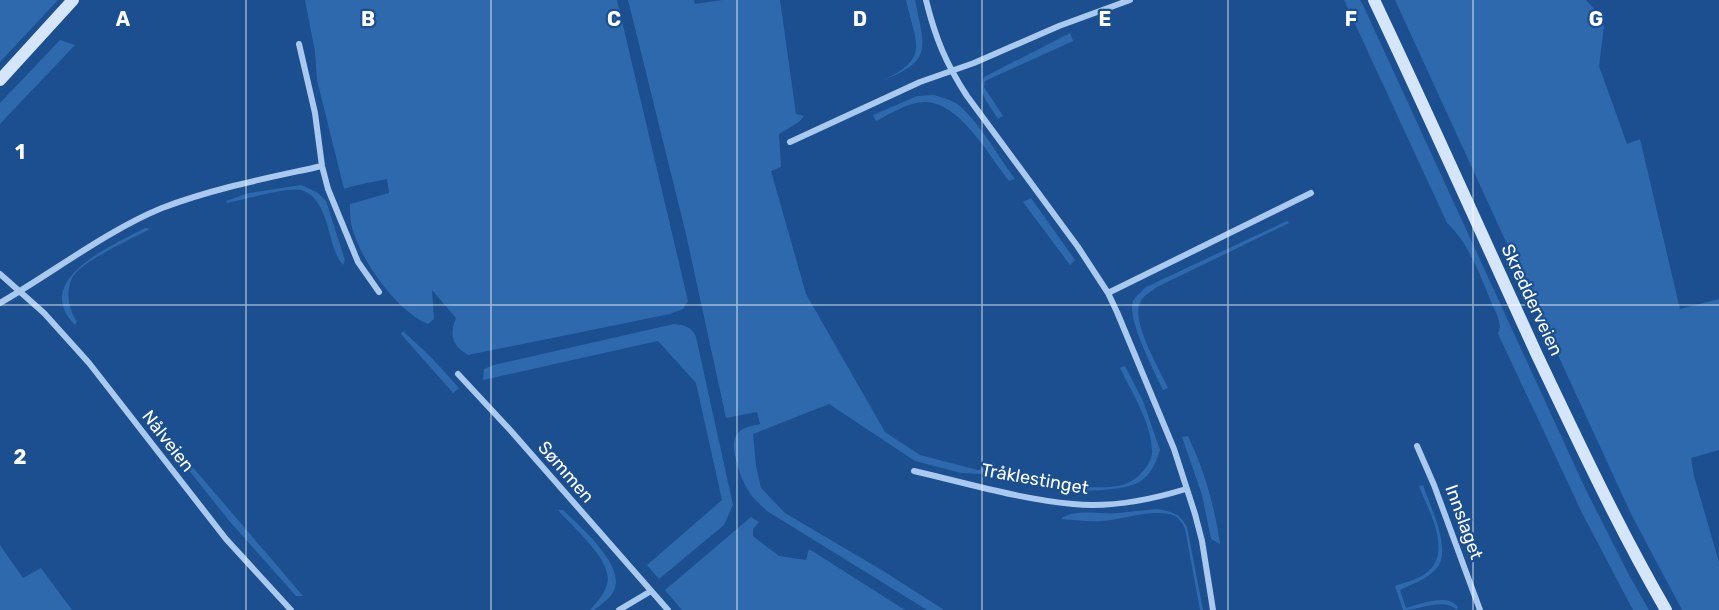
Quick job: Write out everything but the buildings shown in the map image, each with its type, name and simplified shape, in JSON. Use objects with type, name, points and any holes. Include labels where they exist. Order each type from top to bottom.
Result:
[{"type":"street","points":[[0,80],[73,0]]},
{"type":"street","points":[[926,0],[938,43],[950,70],[1078,247],[1108,293],[1153,396],[1186,489],[1202,541],[1213,610]]},
{"type":"street","points":[[790,142],[920,82],[974,63],[1059,26],[1130,0]]},
{"type":"street","name":"Skredderveien","points":[[1374,0],[1437,132],[1582,451],[1629,546],[1666,610]]},
{"type":"street","points":[[299,44],[315,113],[322,165],[328,189],[358,262],[379,292]]},
{"type":"street","points":[[0,303],[123,227],[161,209],[231,186],[322,165]]},
{"type":"street","points":[[1108,293],[1311,193]]},
{"type":"street","name":"Nålveien","points":[[0,274],[20,291],[89,363],[226,539],[291,610]]},
{"type":"street","name":"Sømmen","points":[[458,374],[497,415],[668,610]]},
{"type":"street","name":"Innslaget","points":[[1417,446],[1434,484],[1480,610]]},
{"type":"street","name":"Tråklestinget","points":[[914,471],[1010,493],[1073,504],[1126,503],[1186,489]]},
{"type":"street","points":[[618,610],[651,591]]},
{"type":"shaded area","points":[[0,0],[58,0],[0,62]]},
{"type":"shaded area","points":[[305,0],[617,0],[688,301],[683,309],[670,314],[468,355],[458,347],[453,339],[456,318],[432,290],[434,319],[428,324],[403,308],[380,281],[355,237],[351,223],[350,204],[389,193],[387,179],[344,189],[317,80],[315,52]]},
{"type":"shaded area","points":[[628,0],[694,0],[695,4],[722,0],[780,0],[796,114],[804,116],[799,122],[779,134],[781,167],[771,171],[806,294],[885,432],[920,455],[978,470],[993,462],[995,465],[980,474],[961,473],[915,461],[829,404],[753,434],[761,488],[785,513],[944,610],[927,610],[767,511],[745,485],[737,463],[734,441],[746,427],[760,424],[757,412],[726,418],[686,234]]},
{"type":"shaded area","points":[[906,0],[915,0],[921,31],[921,51],[917,60],[910,67],[881,81],[908,65],[914,57],[915,38]]},
{"type":"shaded area","points":[[1344,0],[1360,0],[1363,5],[1585,488],[1649,610],[1633,610],[1583,515],[1498,334],[1500,327],[1498,317],[1477,267],[1464,243],[1447,223]]},
{"type":"shaded area","points":[[1395,0],[1586,0],[1604,26],[1599,66],[1627,144],[1640,139],[1680,309],[1719,299],[1719,450],[1691,458],[1719,562],[1719,610],[1682,610],[1631,514]]},
{"type":"shaded area","points":[[1070,33],[1073,41],[985,81],[984,87],[1003,116],[998,119],[983,93],[984,77]]},
{"type":"shaded area","points":[[60,40],[75,45],[0,124],[0,103]]},
{"type":"shaded area","points":[[934,95],[954,102],[967,113],[1015,179],[1009,181],[966,124],[944,107],[926,102],[903,107],[876,121],[873,115],[917,96]]},
{"type":"shaded area","points":[[301,185],[318,193],[326,201],[345,260],[343,265],[335,250],[320,207],[306,192],[286,190],[227,203],[226,201],[249,193]]},
{"type":"shaded area","points":[[1031,198],[1075,260],[1070,265],[1023,202]]},
{"type":"shaded area","points":[[1287,221],[1289,223],[1157,287],[1143,298],[1138,311],[1139,322],[1168,388],[1163,390],[1137,332],[1132,309],[1134,299],[1146,287]]},
{"type":"shaded area","points":[[145,228],[150,229],[96,258],[72,278],[68,296],[77,322],[75,325],[64,308],[63,293],[69,279],[97,254]]},
{"type":"shaded area","points":[[674,324],[688,327],[696,337],[733,505],[724,525],[659,579],[647,565],[722,500],[696,383],[658,341],[483,380],[484,369],[494,365]]},
{"type":"shaded area","points":[[403,331],[459,388],[453,393],[401,334]]},
{"type":"shaded area","points":[[1125,366],[1143,401],[1160,450],[1151,471],[1141,481],[1122,488],[1081,490],[1057,487],[1047,483],[1042,478],[1088,487],[1114,487],[1134,479],[1147,467],[1152,456],[1151,439],[1140,408],[1120,368]]},
{"type":"shaded area","points":[[1188,436],[1208,488],[1220,544],[1211,539],[1202,495],[1182,437]]},
{"type":"shaded area","points":[[178,450],[303,596],[296,596],[231,523],[175,453]]},
{"type":"shaded area","points":[[1423,485],[1441,540],[1441,561],[1428,576],[1400,590],[1406,608],[1441,600],[1453,603],[1458,607],[1457,610],[1451,606],[1438,604],[1403,610],[1395,586],[1426,573],[1434,565],[1438,554],[1433,519],[1419,486]]},
{"type":"shaded area","points":[[1157,509],[1175,514],[1187,527],[1203,610],[1200,610],[1185,529],[1181,521],[1174,516],[1153,513],[1098,521],[1061,519],[1081,513]]},
{"type":"shaded area","points":[[558,510],[563,510],[591,537],[609,560],[614,572],[616,584],[612,594],[594,610],[590,610],[603,593],[608,578],[607,573],[593,548]]},
{"type":"shaded area","points":[[751,517],[759,522],[753,529],[753,536],[779,556],[806,560],[809,549],[905,610],[682,610],[665,590]]},
{"type":"shaded area","points":[[0,545],[23,578],[41,568],[72,610],[0,610]]}]
